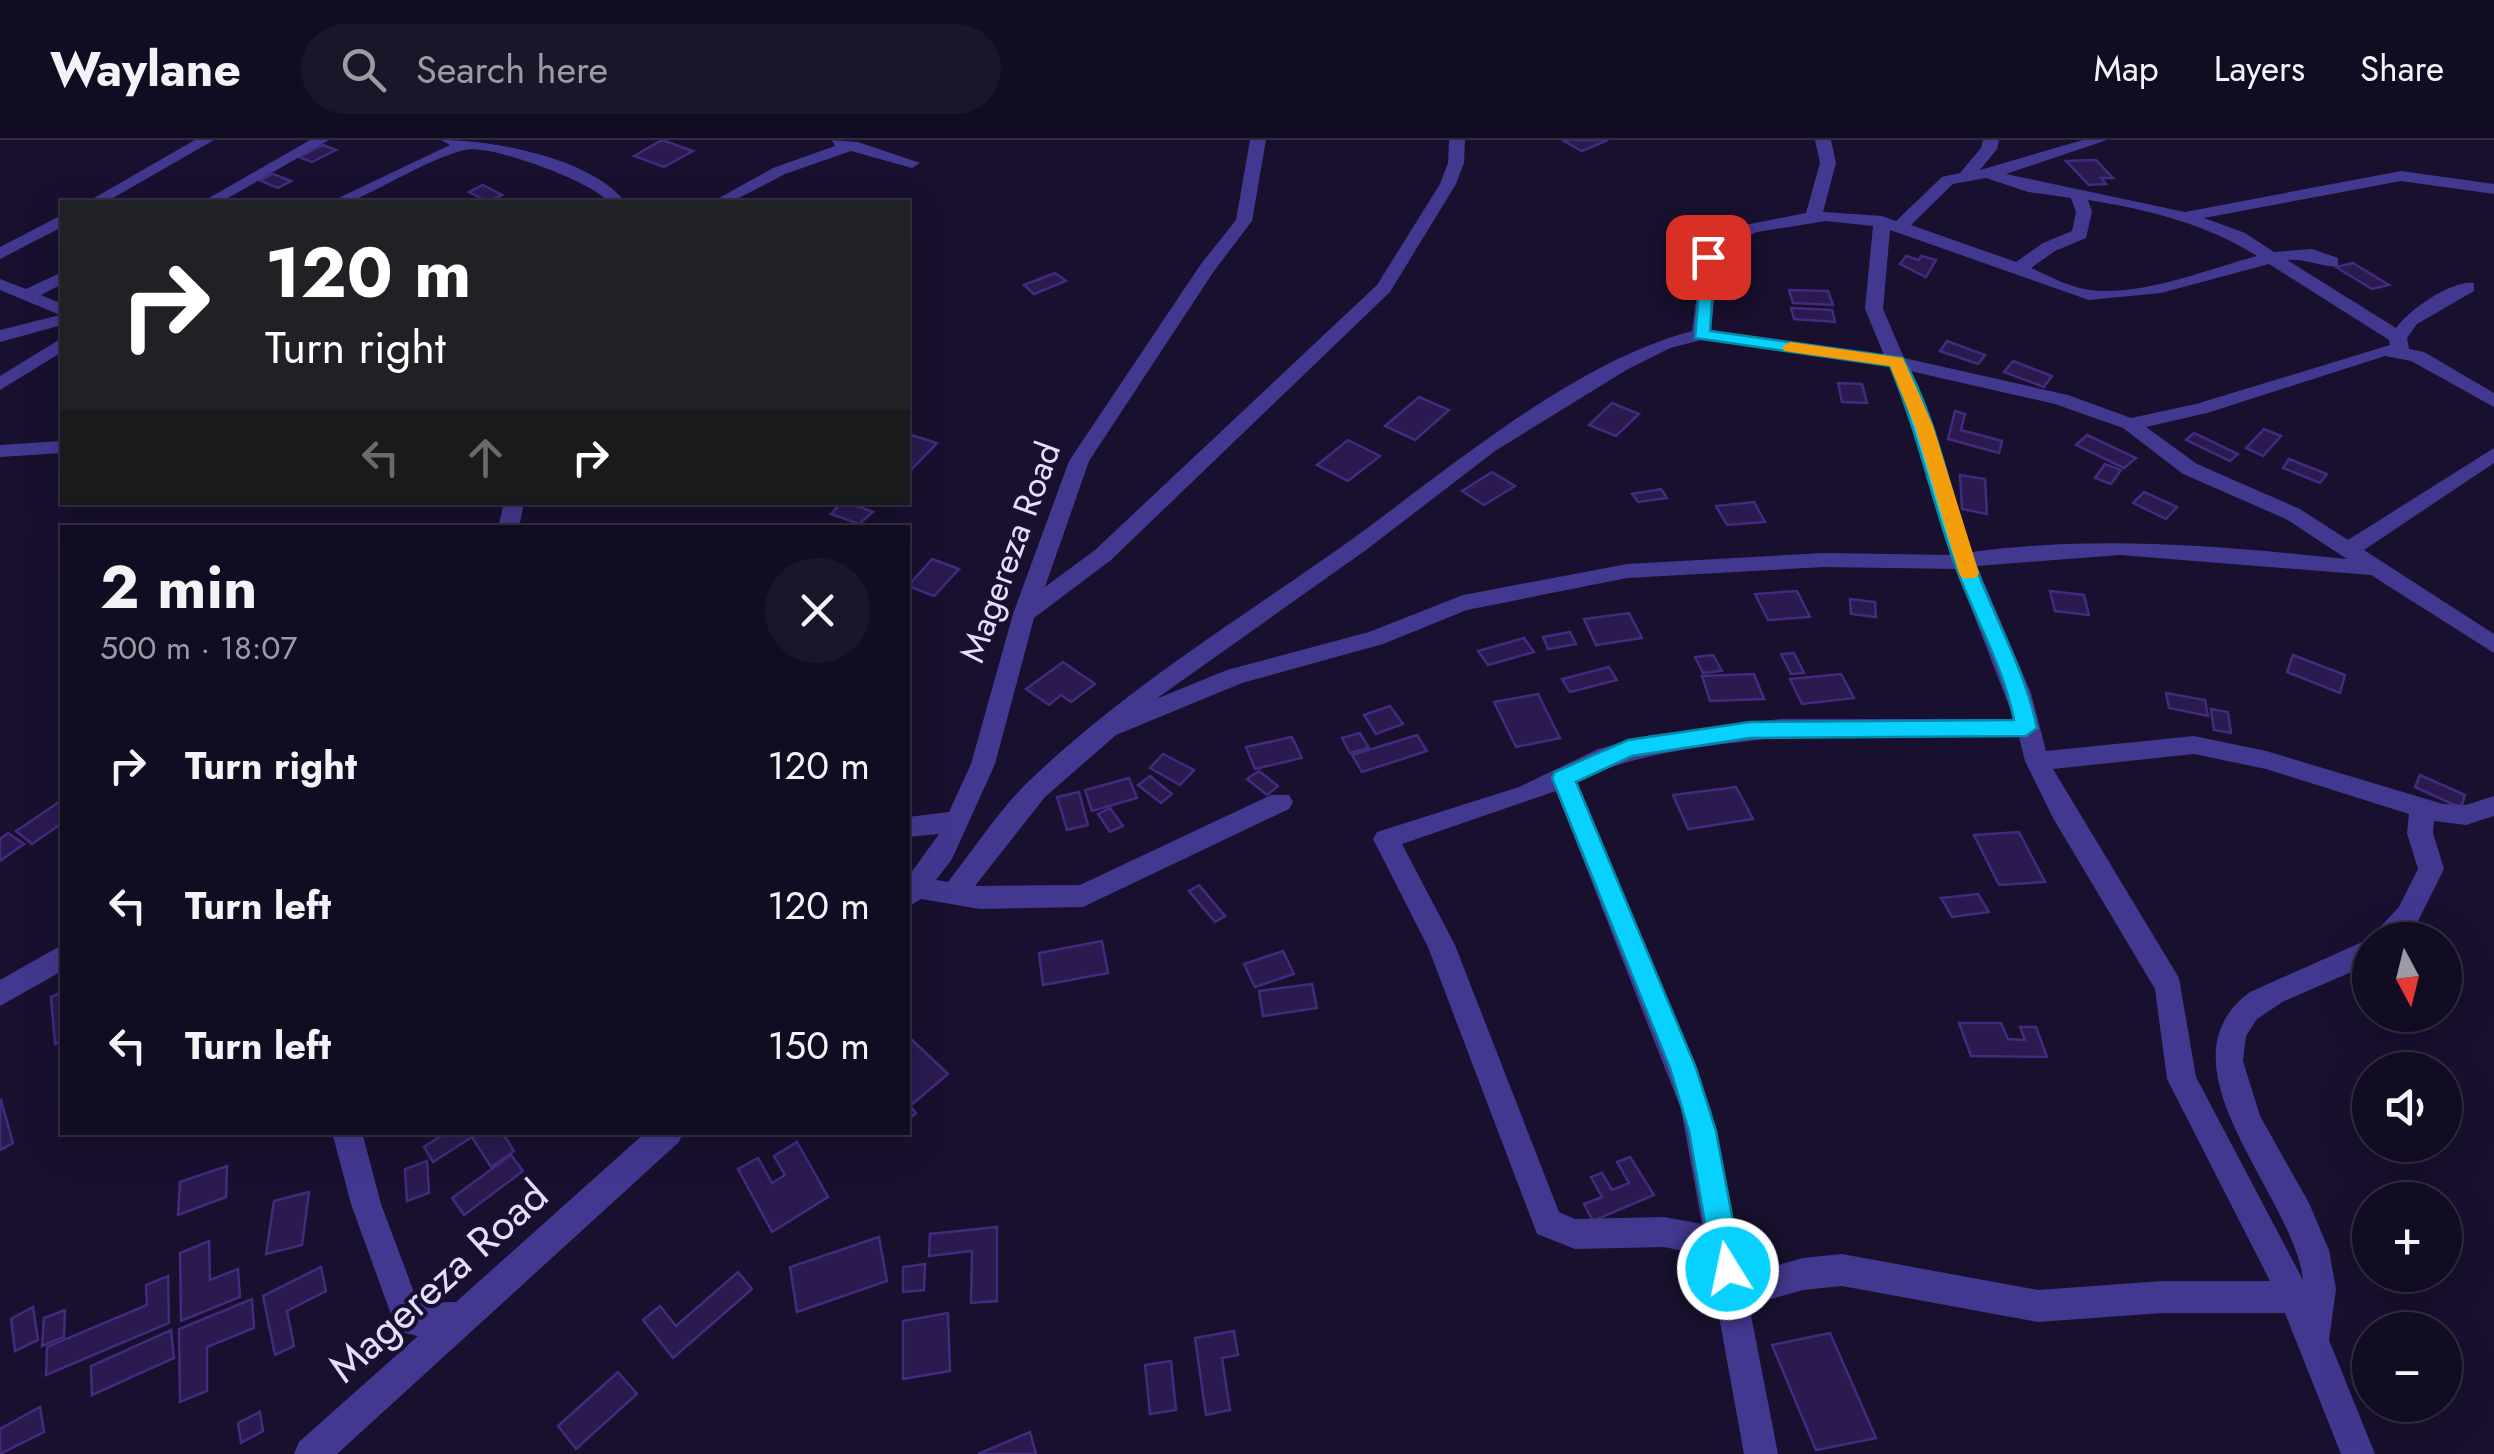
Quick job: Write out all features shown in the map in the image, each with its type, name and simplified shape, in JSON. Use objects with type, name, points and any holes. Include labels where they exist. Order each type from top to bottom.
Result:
[{"type":"street","points":[[99,200],[206,140]]},
{"type":"street","points":[[214,200],[320,140]]},
{"type":"street","points":[[828,140],[912,163]]},
{"type":"street","name":"Magereza Road","points":[[911,892],[943,852],[983,764],[1024,614],[1079,462],[1207,268],[1244,221],[1258,140]]},
{"type":"street","points":[[1024,614],[1103,554],[1384,288],[1448,184],[1456,163],[1457,140]]},
{"type":"street","points":[[1814,214],[1828,163],[1823,140]]},
{"type":"street","points":[[1966,176],[1989,149],[1991,140]]},
{"type":"street","points":[[2099,140],[1938,187],[1892,223],[1874,309],[1924,426],[1964,562],[2019,693],[2036,761],[2169,987],[2182,1079],[2294,1297],[2358,1454]]},
{"type":"street","points":[[342,200],[463,142],[566,168],[604,187],[616,200]]},
{"type":"street","points":[[724,200],[779,171],[852,145]]},
{"type":"street","points":[[1987,173],[2028,187],[2077,193],[2184,217],[2233,234],[2399,345],[2494,401]]},
{"type":"street","points":[[2184,217],[2400,176],[2494,189]]},
{"type":"street","points":[[2018,269],[2036,261],[2049,247],[2080,234],[2084,221],[2077,193]]},
{"type":"street","points":[[1701,334],[1712,246],[1814,214],[1892,223],[2069,290],[2104,296],[2151,290],[2271,258],[2306,253],[2332,262]]},
{"type":"street","points":[[0,254],[60,221]]},
{"type":"street","points":[[30,294],[60,278]]},
{"type":"street","points":[[0,284],[60,309]]},
{"type":"street","points":[[2130,424],[2200,409],[2399,345],[2411,320],[2468,288]]},
{"type":"street","points":[[0,336],[60,321]]},
{"type":"street","points":[[952,896],[1036,790],[1163,680],[1488,448],[1621,366],[1663,344],[1701,334],[1897,362],[2061,399],[2130,424],[2190,468],[2293,514],[2494,645]]},
{"type":"street","points":[[0,384],[60,345]]},
{"type":"street","points":[[0,451],[60,446]]},
{"type":"street","points":[[2347,551],[2494,454]]},
{"type":"street","points":[[1104,730],[1290,658],[1375,638],[1463,604],[1578,578],[1686,564],[1964,562],[2027,552],[2120,548],[2238,554],[2383,572]]},
{"type":"street","points":[[1724,1244],[1664,1232],[1568,1233],[1546,1221],[1442,945],[1386,841],[1392,835],[1468,814],[1563,778],[1628,748],[1750,730],[2026,728]]},
{"type":"street","points":[[2036,761],[2194,744],[2266,760],[2422,809],[2457,816],[2494,806]]},
{"type":"street","points":[[1563,778],[1683,1068],[1702,1131],[1761,1454]]},
{"type":"street","points":[[911,892],[1045,900],[1083,896],[1280,802]]},
{"type":"street","points":[[2401,922],[2430,869],[2420,833],[2422,809]]},
{"type":"street","points":[[910,826],[959,821]]},
{"type":"street","points":[[0,994],[60,958]]},
{"type":"street","points":[[2312,1341],[2323,1307],[2310,1240],[2236,1096],[2229,1046],[2234,1026],[2249,1008],[2352,961]]},
{"type":"street","points":[[348,1135],[366,1204],[408,1320],[461,1318]]},
{"type":"street","name":"Magereza Road","points":[[311,1454],[665,1135]]},
{"type":"street","points":[[1732,1294],[1803,1274],[1842,1270],[2038,1306],[2202,1296],[2294,1297]]},
{"type":"building","points":[[662,140],[693,151],[664,167],[634,156]]},
{"type":"building","points":[[1562,140],[1608,140],[1582,151]]},
{"type":"building","points":[[323,145],[336,150],[312,162],[299,157]]},
{"type":"building","points":[[2096,160],[2113,178],[2101,178],[2106,184],[2089,185],[2066,161]]},
{"type":"building","points":[[273,174],[291,181],[278,188],[259,180]]},
{"type":"building","points":[[483,185],[502,195],[484,200],[469,192]]},
{"type":"building","points":[[1906,256],[1936,260],[1926,277],[1900,264]]},
{"type":"building","points":[[2353,263],[2389,285],[2372,289],[2336,267]]},
{"type":"building","points":[[1055,273],[1066,281],[1034,294],[1024,285]]},
{"type":"building","points":[[1789,290],[1828,291],[1833,305],[1793,303]]},
{"type":"building","points":[[1791,308],[1832,310],[1835,322],[1794,319]]},
{"type":"building","points":[[1947,341],[1985,355],[1978,364],[1940,351]]},
{"type":"building","points":[[2013,361],[2052,376],[2044,387],[2004,372]]},
{"type":"building","points":[[1838,383],[1862,384],[1867,403],[1842,402]]},
{"type":"building","points":[[1419,397],[1449,410],[1415,440],[1385,426]]},
{"type":"building","points":[[1612,403],[1639,414],[1616,436],[1589,425]]},
{"type":"building","points":[[1955,411],[1965,414],[1961,430],[2002,441],[1999,453],[1948,439]]},
{"type":"building","points":[[2264,429],[2281,436],[2263,456],[2246,448]]},
{"type":"building","points":[[2194,433],[2238,454],[2230,461],[2186,440]]},
{"type":"building","points":[[910,435],[937,443],[910,471]]},
{"type":"building","points":[[2087,435],[2136,458],[2124,468],[2076,445]]},
{"type":"building","points":[[1348,440],[1380,456],[1348,481],[1317,465]]},
{"type":"building","points":[[2289,459],[2327,474],[2320,483],[2283,468]]},
{"type":"building","points":[[2105,464],[2121,470],[2111,484],[2095,478]]},
{"type":"building","points":[[1492,472],[1515,486],[1484,505],[1462,491]]},
{"type":"building","points":[[1960,475],[1985,479],[1987,514],[1962,509]]},
{"type":"building","points":[[1661,489],[1667,498],[1638,502],[1632,494]]},
{"type":"building","points":[[2144,492],[2177,507],[2166,519],[2133,503]]},
{"type":"building","points":[[1754,502],[1765,522],[1727,525],[1716,506]]},
{"type":"building","points":[[839,505],[855,505],[873,512],[859,524],[831,514]]},
{"type":"building","points":[[932,559],[959,569],[934,596],[910,584]]},
{"type":"building","points":[[1797,591],[1810,617],[1768,620],[1755,594]]},
{"type":"building","points":[[2050,591],[2084,595],[2089,615],[2055,611]]},
{"type":"building","points":[[1850,599],[1875,602],[1876,617],[1851,614]]},
{"type":"building","points":[[1629,613],[1642,638],[1596,645],[1584,619]]},
{"type":"building","points":[[1570,632],[1576,644],[1548,649],[1543,637]]},
{"type":"building","points":[[1524,638],[1534,652],[1488,665],[1478,651]]},
{"type":"building","points":[[1794,653],[1804,673],[1791,674],[1781,654]]},
{"type":"building","points":[[1713,655],[1722,671],[1703,673],[1695,657]]},
{"type":"building","points":[[2293,655],[2345,675],[2340,693],[2287,672]]},
{"type":"building","points":[[1063,662],[1095,684],[1071,702],[1061,695],[1049,705],[1026,689]]},
{"type":"building","points":[[1609,667],[1617,680],[1570,692],[1562,679]]},
{"type":"building","points":[[1754,674],[1764,699],[1710,701],[1702,676]]},
{"type":"building","points":[[1841,674],[1854,698],[1802,704],[1790,679]]},
{"type":"building","points":[[2166,693],[2205,700],[2208,716],[2169,708]]},
{"type":"building","points":[[1538,694],[1560,738],[1516,747],[1494,702]]},
{"type":"building","points":[[1390,706],[1403,724],[1376,734],[1364,715]]},
{"type":"building","points":[[2211,709],[2228,712],[2231,733],[2214,730]]},
{"type":"building","points":[[1360,733],[1369,748],[1350,753],[1342,738]]},
{"type":"building","points":[[1417,735],[1427,751],[1362,772],[1352,755]]},
{"type":"building","points":[[1292,737],[1302,758],[1255,769],[1246,747]]},
{"type":"building","points":[[1163,754],[1194,770],[1180,785],[1150,768]]},
{"type":"building","points":[[1259,771],[1278,786],[1267,795],[1247,779]]},
{"type":"building","points":[[2420,775],[2465,795],[2461,808],[2415,787]]},
{"type":"building","points":[[1150,776],[1172,794],[1161,803],[1138,785]]},
{"type":"building","points":[[1129,778],[1137,798],[1092,811],[1085,790]]},
{"type":"building","points":[[1736,787],[1753,819],[1688,829],[1673,795]]},
{"type":"building","points":[[1079,792],[1088,825],[1067,830],[1057,797]]},
{"type":"building","points":[[60,801],[60,824],[32,844],[16,831]]},
{"type":"building","points":[[1110,808],[1123,826],[1110,832],[1098,814]]},
{"type":"building","points":[[2019,832],[2045,882],[1999,885],[1974,835]]},
{"type":"building","points":[[8,833],[24,844],[0,861],[0,839]]},
{"type":"building","points":[[1199,885],[1225,916],[1215,922],[1189,891]]},
{"type":"building","points":[[1978,894],[1989,912],[1952,917],[1941,898]]},
{"type":"building","points":[[1102,941],[1108,973],[1043,985],[1039,953]]},
{"type":"building","points":[[1283,951],[1294,974],[1255,987],[1244,964]]},
{"type":"building","points":[[1312,984],[1317,1008],[1263,1016],[1259,991]]},
{"type":"building","points":[[60,993],[60,1042],[55,1044],[51,997]]},
{"type":"building","points":[[1959,1023],[2001,1023],[2008,1039],[2025,1040],[2020,1027],[2036,1027],[2047,1057],[1971,1056]]},
{"type":"building","points":[[910,1038],[948,1074],[910,1106]]},
{"type":"building","points":[[0,1101],[13,1143],[0,1150]]},
{"type":"building","points":[[442,1135],[504,1135],[514,1151],[491,1167],[472,1137],[433,1162],[424,1147]]},
{"type":"building","points":[[797,1142],[828,1197],[772,1232],[738,1169],[758,1158],[772,1183],[785,1175],[774,1156]]},
{"type":"building","points":[[511,1155],[523,1171],[464,1215],[452,1198]]},
{"type":"building","points":[[1630,1157],[1654,1195],[1593,1221],[1584,1204],[1602,1197],[1591,1177],[1602,1173],[1612,1190],[1629,1183],[1617,1162]]},
{"type":"building","points":[[427,1161],[429,1193],[407,1201],[405,1169]]},
{"type":"building","points":[[227,1166],[226,1197],[178,1215],[180,1182]]},
{"type":"building","points":[[309,1192],[302,1245],[266,1254],[274,1201]]},
{"type":"building","points":[[997,1227],[997,1301],[971,1303],[972,1251],[929,1256],[930,1234]]},
{"type":"building","points":[[879,1237],[887,1281],[797,1312],[790,1267]]},
{"type":"building","points":[[209,1241],[210,1280],[238,1269],[240,1297],[181,1321],[180,1253]]},
{"type":"building","points":[[925,1264],[924,1290],[903,1292],[903,1267]]},
{"type":"building","points":[[321,1267],[326,1291],[287,1311],[294,1346],[275,1355],[263,1296]]},
{"type":"building","points":[[738,1272],[752,1289],[673,1358],[643,1320],[660,1306],[676,1326]]},
{"type":"building","points":[[168,1276],[169,1323],[46,1375],[47,1347],[147,1305],[146,1285]]},
{"type":"building","points":[[252,1299],[254,1328],[207,1347],[207,1391],[180,1402],[179,1329]]},
{"type":"building","points":[[33,1307],[38,1340],[15,1351],[11,1319]]},
{"type":"building","points":[[65,1310],[64,1337],[42,1346],[44,1318]]},
{"type":"building","points":[[948,1313],[950,1371],[903,1379],[903,1321]]},
{"type":"building","points":[[171,1330],[174,1358],[92,1395],[91,1366]]},
{"type":"building","points":[[1234,1331],[1238,1355],[1222,1358],[1230,1410],[1206,1415],[1195,1338]]},
{"type":"building","points":[[1830,1333],[1876,1438],[1816,1450],[1772,1345]]},
{"type":"building","points":[[1171,1361],[1176,1410],[1150,1414],[1145,1365]]},
{"type":"building","points":[[618,1372],[637,1394],[576,1449],[558,1426]]},
{"type":"building","points":[[40,1407],[44,1432],[0,1454],[0,1429]]},
{"type":"building","points":[[260,1412],[263,1431],[241,1443],[238,1423]]},
{"type":"building","points":[[1030,1432],[1036,1454],[978,1454]]},
{"type":"slow traffic","points":[[1790,347],[1897,362],[1924,426],[1969,573]]},
{"type":"route","points":[[1708,257],[1701,334],[1897,362],[1924,426],[1964,562],[2019,693],[2026,728],[1750,730],[1628,748],[1563,778],[1683,1068],[1702,1131],[1728,1269]]}]
